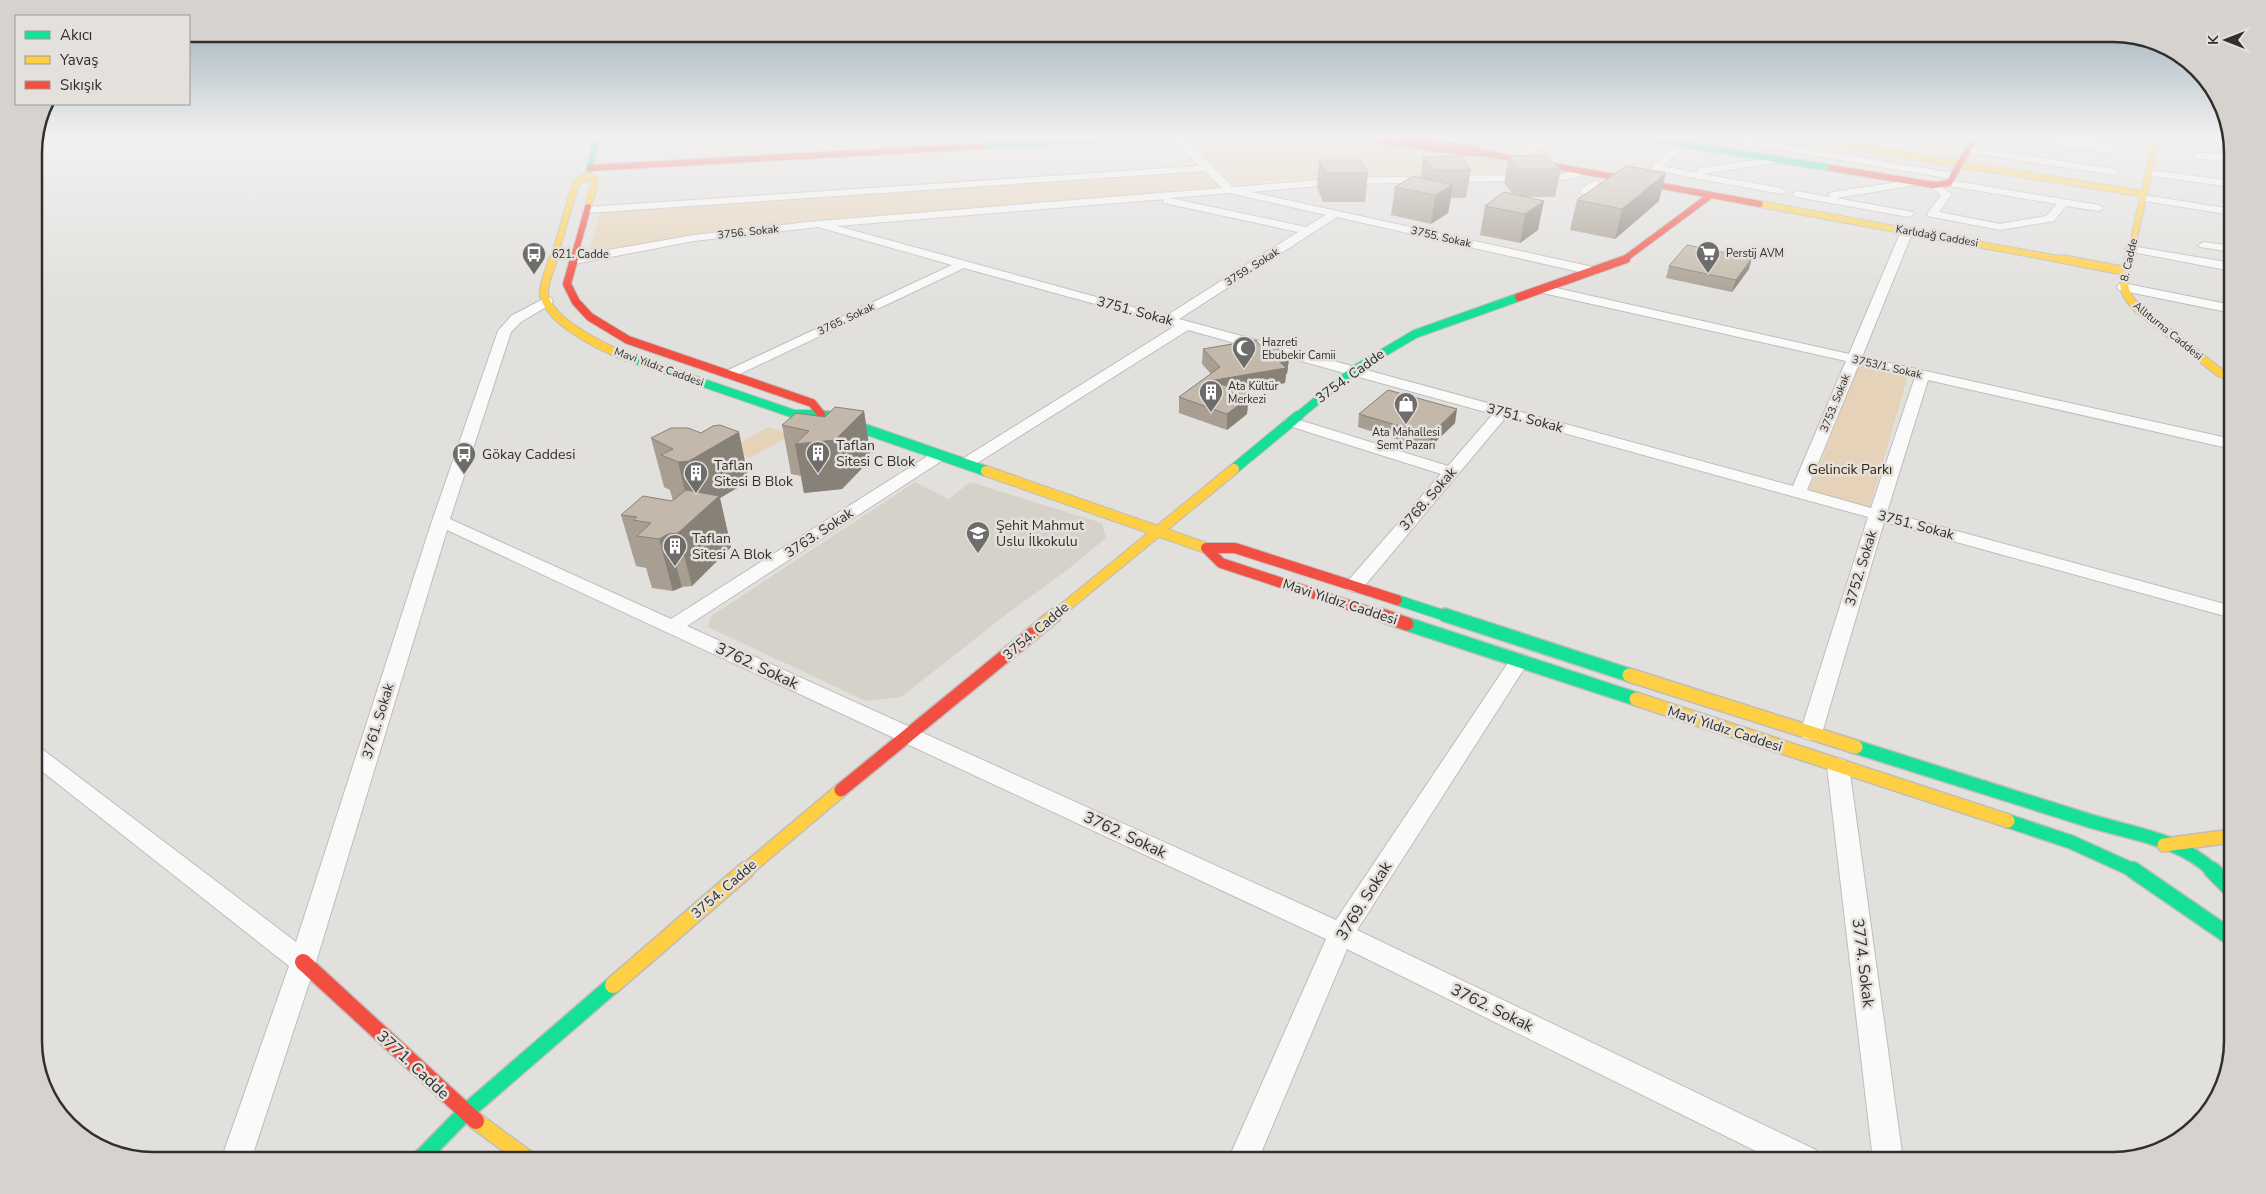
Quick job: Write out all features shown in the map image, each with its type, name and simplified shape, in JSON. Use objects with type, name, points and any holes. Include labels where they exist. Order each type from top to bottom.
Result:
[{"type":"main road","points":[[573,193],[545,288],[553,308],[581,309]]},
{"type":"main road","name":"Mavi Yıldız Caddesi","points":[[592,193],[567,284],[568,294],[581,309],[618,335],[632,342],[812,403],[821,414]]},
{"type":"main road","name":"Karlıdağ Caddesi","points":[[1699,193],[2125,271]]},
{"type":"main road","points":[[2125,193],[2144,196]]},
{"type":"main road","name":"8. Cadde","points":[[2123,287],[2125,271],[2145,193]]},
{"type":"main road","name":"3754. Cadde","points":[[427,1152],[465,1113],[771,848],[1354,370],[1391,346],[1415,334],[1637,254],[1711,195]]},
{"type":"main road","name":"Allıturna Caddesi","points":[[2123,287],[2126,296],[2136,307],[2223,374]]},
{"type":"main road","name":"Mavi Yıldız Caddesi","points":[[553,308],[599,344],[619,354],[794,414],[821,414],[1206,548],[1234,548],[1354,586],[1524,652],[1838,766],[2071,842],[2129,867],[2224,932]]},
{"type":"main road","name":"Allıturna Caddesi","points":[[2219,372],[2220,378],[2223,381]]},
{"type":"main road","name":"Mavi Yıldız Caddesi","points":[[1206,548],[1222,563],[1524,652],[1812,733],[2105,826],[2169,843],[2206,864],[2224,885]]},
{"type":"main road","points":[[2152,849],[2169,843],[2224,837]]},
{"type":"main road","points":[[2129,867],[2138,857]]},
{"type":"main road","points":[[2183,904],[2202,902]]},
{"type":"main road","name":"3771. Cadde","points":[[303,962],[465,1113],[518,1152]]},
{"type":"street","points":[[587,210],[842,193]]},
{"type":"street","name":"3756. Sokak","points":[[574,260],[694,238],[818,224],[1198,193]]},
{"type":"street","name":"3755. Sokak","points":[[1243,193],[1593,271]]},
{"type":"street","points":[[1817,197],[1846,193]]},
{"type":"street","points":[[1945,193],[1947,194],[1932,214],[2000,227],[2050,219],[2064,202]]},
{"type":"street","points":[[2018,193],[2099,208]]},
{"type":"street","points":[[1798,194],[1909,214]]},
{"type":"street","points":[[2144,196],[2223,210]]},
{"type":"street","points":[[1148,197],[1309,231]]},
{"type":"street","name":"3759. Sokak","points":[[1168,320],[1336,213]]},
{"type":"street","name":"3751. Sokak","points":[[818,224],[2224,610]]},
{"type":"street","name":"3753. Sokak","points":[[1798,493],[1907,231]]},
{"type":"street","points":[[2204,244],[2223,248]]},
{"type":"street","points":[[2131,249],[2223,265]]},
{"type":"street","name":"3765. Sokak","points":[[729,375],[963,264]]},
{"type":"street","points":[[2123,287],[2223,307]]},
{"type":"street","name":"3753/1. Sokak","points":[[1543,289],[2223,442]]},
{"type":"street","name":"3761. Sokak","points":[[239,1152],[303,962],[441,521],[478,416],[505,331],[516,319],[553,308]]},
{"type":"street","points":[[965,464],[1186,325]]},
{"type":"street","name":"3752. Sokak","points":[[1812,733],[1877,515],[1922,375]]},
{"type":"street","name":"3768. Sokak","points":[[1354,586],[1502,412]]},
{"type":"street","points":[[1291,422],[1452,472]]},
{"type":"street","name":"3763. Sokak","points":[[672,627],[940,455]]},
{"type":"street","name":"3762. Sokak","points":[[441,521],[1341,934],[1789,1152]]},
{"type":"street","name":"3769. Sokak","points":[[1246,1152],[1341,934],[1524,652]]},
{"type":"street","points":[[43,761],[303,962]]},
{"type":"street","name":"3774. Sokak","points":[[1838,766],[1887,1152]]},
{"type":"shaded area","points":[[915,482],[949,499],[970,482],[1102,523],[1106,538],[1066,571],[1008,613],[901,697],[866,701],[708,627],[711,616]]},
{"type":"green space","points":[[889,193],[1155,193],[798,223],[695,235],[588,254],[600,211]]},
{"type":"green space","name":"Gelincik Parkı","points":[[1859,365],[1908,375],[1870,507],[1809,491]]},
{"type":"green space","points":[[768,427],[791,435],[750,458],[728,450]]},
{"type":"building","points":[[1424,193],[1439,193],[1435,195]]},
{"type":"building","points":[[1503,193],[1544,201],[1525,214],[1485,206]]},
{"type":"building","points":[[1587,193],[1642,193],[1622,209],[1577,200]]},
{"type":"building","points":[[1687,245],[1752,258],[1736,280],[1669,266]]},
{"type":"building","points":[[1256,340],[1261,346],[1273,344],[1289,358],[1278,360],[1286,368],[1209,381],[1249,392],[1243,397],[1248,398],[1227,414],[1179,397],[1220,367],[1203,349]]},
{"type":"building","points":[[1388,390],[1457,409],[1430,435],[1359,414]]},
{"type":"building","points":[[835,407],[864,411],[835,440],[795,444],[809,431],[782,425],[796,413],[825,417]]},
{"type":"building","points":[[720,425],[739,432],[689,461],[678,462],[661,455],[673,449],[651,438],[671,428],[688,428],[701,433],[713,426]]},
{"type":"building","points":[[686,490],[719,496],[678,533],[668,534],[659,539],[637,536],[651,523],[633,520],[637,517],[621,515],[643,496],[672,501]]},
{"type":"traffic: fast","points":[[1234,469],[1354,370],[1415,334],[1519,297]]},
{"type":"traffic: fast","points":[[622,355],[794,414],[821,414],[986,471]]},
{"type":"traffic: fast","points":[[1397,600],[1629,675]]},
{"type":"traffic: fast","points":[[1407,624],[1636,699]]},
{"type":"traffic: fast","points":[[1856,747],[2105,826],[2169,843],[2206,864],[2224,882]]},
{"type":"traffic: fast","points":[[2008,821],[2071,842],[2129,867],[2224,932]]},
{"type":"traffic: fast","points":[[427,1152],[465,1113],[613,985]]},
{"type":"traffic: slow","points":[[573,193],[544,290],[546,300],[551,309],[568,325],[591,340],[622,355]]},
{"type":"traffic: slow","points":[[588,207],[592,193]]},
{"type":"traffic: slow","points":[[2136,193],[2144,194]]},
{"type":"traffic: slow","points":[[2144,193],[2123,287],[2126,296],[2136,307],[2223,374]]},
{"type":"traffic: slow","points":[[1760,204],[2125,271]]},
{"type":"traffic: slow","points":[[1032,634],[1234,469]]},
{"type":"traffic: slow","points":[[986,471],[1206,548]]},
{"type":"traffic: slow","points":[[1629,675],[1856,747]]},
{"type":"traffic: slow","points":[[1636,699],[2008,821]]},
{"type":"traffic: slow","points":[[613,985],[841,790]]},
{"type":"traffic: slow","points":[[2164,845],[2224,837]]},
{"type":"traffic: slow","points":[[476,1121],[518,1152]]},
{"type":"traffic: jam","points":[[1699,193],[1760,204]]},
{"type":"traffic: jam","points":[[1519,297],[1627,259],[1711,195]]},
{"type":"traffic: jam","points":[[588,207],[567,284],[576,302],[590,317],[608,330],[649,349],[812,403],[821,414]]},
{"type":"traffic: jam","points":[[1397,600],[1235,548],[1206,548],[1221,563],[1407,624]]},
{"type":"traffic: jam","points":[[841,790],[1032,634]]},
{"type":"traffic: jam","points":[[303,962],[476,1121]]},
{"type":"place","name":"Perstij AVM","points":[[1708,274]]},
{"type":"place","name":"621. Cadde","points":[[534,275]]},
{"type":"place","name":"Hazreti Ebubekir Camii","points":[[1244,369]]},
{"type":"place","name":"Ata Kültür Merkezi","points":[[1211,413]]},
{"type":"place","name":"Ata Mahallesi Semt Pazarı","points":[[1406,425]]},
{"type":"place","name":"Taflan Sitesi C Blok","points":[[818,474]]},
{"type":"place","name":"Gökay Caddesi","points":[[464,475]]},
{"type":"place","name":"Taflan Sitesi B Blok","points":[[696,494]]},
{"type":"place","name":"Şehit Mahmut Uslu İlkokulu","points":[[978,554]]},
{"type":"place","name":"Taflan Sitesi A Blok","points":[[675,567]]}]
